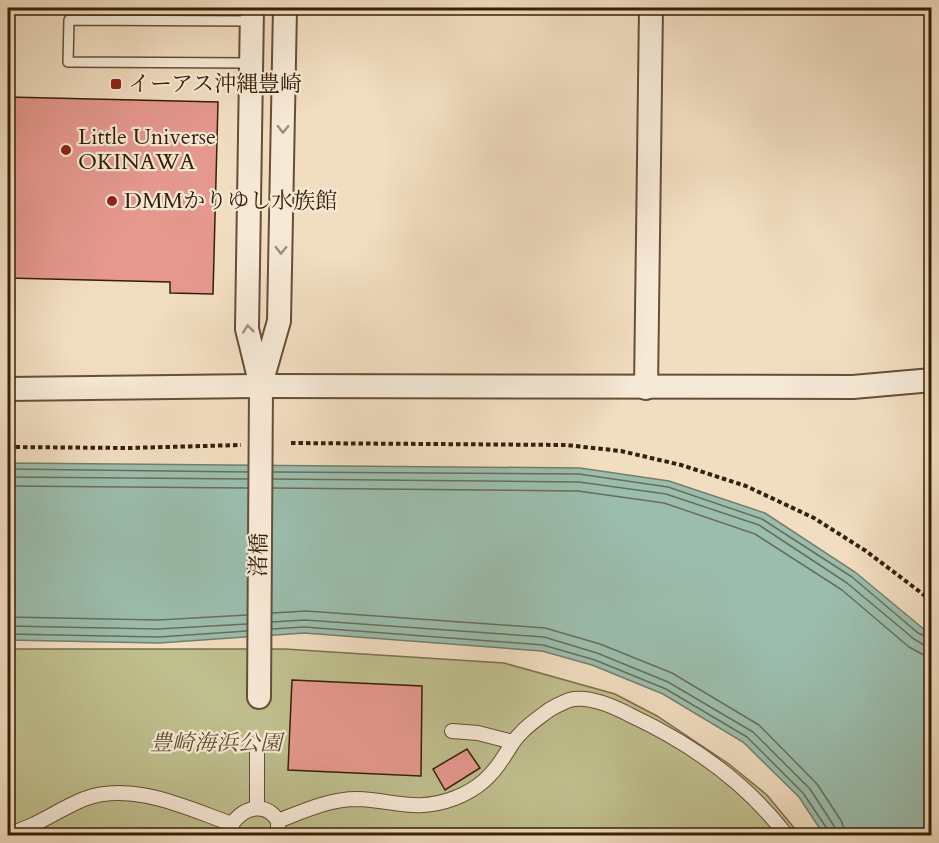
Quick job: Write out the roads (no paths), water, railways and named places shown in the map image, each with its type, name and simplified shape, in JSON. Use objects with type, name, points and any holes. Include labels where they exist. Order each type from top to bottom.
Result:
[{"type":"street","points":[[261,386],[279,321],[285,8]]},
{"type":"street","points":[[646,388],[651,8]]},
{"type":"street","points":[[252,14],[247,329],[261,386]]},
{"type":"street","points":[[8,389],[261,386],[853,387],[932,380]]},
{"type":"street","name":"渚橋","points":[[259,697],[251,451],[261,386]]},
{"type":"street","points":[[278,821],[321,804],[339,800],[358,799],[405,806],[429,806],[453,799],[473,790],[489,778],[521,732],[552,708],[574,699],[607,705],[658,728],[710,761],[745,790],[787,836]]},
{"type":"street","points":[[452,731],[488,735],[513,742]]},
{"type":"street","points":[[257,746],[257,807]]},
{"type":"street","points":[[8,834],[39,823],[83,800],[118,793],[133,793],[154,798],[232,830],[243,811],[257,807],[275,816],[278,821],[278,836]]},
{"type":"lane","points":[[251,63],[68,62],[69,20],[252,14]]},
{"type":"water","points":[[8,463],[580,468],[669,481],[765,513],[855,572],[931,635],[931,835],[824,835],[799,797],[743,742],[663,694],[592,665],[542,651],[304,633],[159,643],[8,640]]},
{"type":"place","name":"イーアス沖縄豊崎","points":[[116,84]]},
{"type":"place","name":"Little Universe OKINAWA","points":[[66,150]]},
{"type":"place","name":"DMMかりゆし水族館","points":[[112,201]]},
{"type":"park label","name":"豊崎海浜公園","points":[[216,743]]}]
